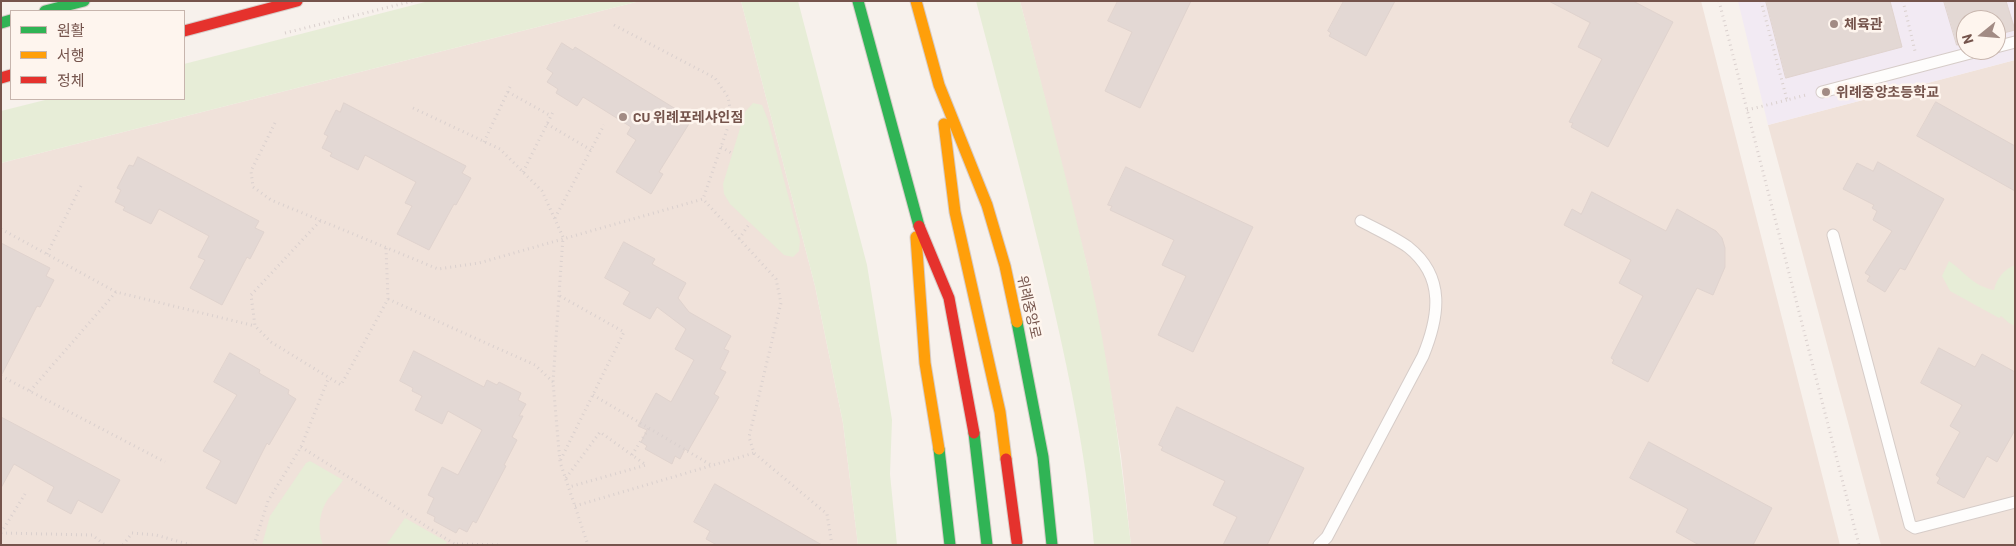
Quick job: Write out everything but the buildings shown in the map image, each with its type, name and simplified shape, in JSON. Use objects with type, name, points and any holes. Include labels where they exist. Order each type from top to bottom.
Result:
[{"type":"main road","points":[[50,10],[84,1]]},
{"type":"main road","points":[[185,31],[297,1]]},
{"type":"main road","points":[[858,1],[915,218],[949,298],[972,417],[988,545]]},
{"type":"main road","name":"위례중앙로","points":[[916,1],[939,85],[987,205],[1005,266],[1024,353],[1043,457],[1052,545]]},
{"type":"main road","name":"위례중앙로","points":[[939,85],[955,212],[1000,412],[1017,542]]},
{"type":"main road","points":[[915,218],[924,363],[938,441],[950,545]]},
{"type":"lane","points":[[1822,92],[1956,57]]},
{"type":"lane","points":[[1324,542],[1423,356],[1433,327],[1436,307],[1434,286],[1430,274],[1419,258],[1406,246],[1361,221]]},
{"type":"lane","points":[[1832,234],[1910,525],[1915,528],[2015,502]]},
{"type":"path","points":[[279,34],[412,1]]},
{"type":"path","points":[[1719,1],[1859,545]]},
{"type":"path","points":[[1761,1],[1787,100]]},
{"type":"path","points":[[1902,1],[1919,66]]},
{"type":"path","points":[[614,25],[715,78],[728,97],[730,121],[703,199]]},
{"type":"path","points":[[484,142],[510,87]]},
{"type":"path","points":[[508,92],[551,116]]},
{"type":"path","points":[[1747,110],[1822,92]]},
{"type":"path","points":[[413,108],[500,149],[542,191],[564,237],[553,382],[560,462],[588,545]]},
{"type":"path","points":[[522,172],[554,110]]},
{"type":"path","points":[[274,123],[251,171],[253,187],[271,200],[438,269],[479,262],[703,199]]},
{"type":"path","points":[[547,124],[591,150]]},
{"type":"path","points":[[554,219],[604,125]]},
{"type":"path","points":[[721,147],[733,154]]},
{"type":"path","points":[[47,254],[82,184]]},
{"type":"path","points":[[703,199],[776,279],[781,303],[749,437],[754,453],[827,514],[832,545]]},
{"type":"path","points":[[255,326],[251,295],[320,221]]},
{"type":"path","points":[[739,239],[750,223]]},
{"type":"path","points":[[1,229],[116,292],[255,326],[271,342],[341,385],[388,299],[386,248]]},
{"type":"path","points":[[30,391],[116,292]]},
{"type":"path","points":[[560,296],[624,332],[560,462]]},
{"type":"path","points":[[388,299],[535,365],[553,382]]},
{"type":"path","points":[[1,376],[165,462]]},
{"type":"path","points":[[254,545],[268,501],[301,447],[329,377]]},
{"type":"path","points":[[593,395],[711,466]]},
{"type":"path","points":[[632,455],[649,428]]},
{"type":"path","points":[[566,478],[600,432],[646,465],[569,487]]},
{"type":"path","points":[[301,447],[457,544],[501,545]]},
{"type":"path","points":[[575,506],[754,453]]},
{"type":"path","points":[[1,533],[25,494]]},
{"type":"path","points":[[1,533],[92,535],[105,545]]},
{"type":"path","points":[[123,545],[132,533],[156,535],[191,545]]},
{"type":"shaded area","points":[[640,1],[741,1],[815,286],[843,423],[858,545],[1,545],[1,163]]},
{"type":"shaded area","points":[[1020,1],[1701,1],[1840,545],[1131,545],[1121,456],[1088,270]]},
{"type":"shaded area","name":"위례중앙초등학교","points":[[1738,1],[2015,1],[2015,60],[1768,125]]},
{"type":"shaded area","points":[[2015,60],[2015,545],[1881,545],[1768,125]]},
{"type":"green space","points":[[429,1],[640,1],[1,163],[1,111],[45,100],[185,100],[185,64]]},
{"type":"green space","points":[[741,1],[798,1],[867,265],[892,420],[890,474],[897,545],[858,545],[843,423],[815,286]]},
{"type":"green space","points":[[976,1],[1020,1],[1072,202],[1102,337],[1123,475],[1131,545],[1094,545],[1086,473],[1074,402],[1059,332],[1027,197]]},
{"type":"green space","points":[[753,103],[762,105],[768,120],[800,240],[799,251],[793,257],[784,255],[730,204],[724,194],[723,184],[745,112]]},
{"type":"green space","points":[[1949,261],[1975,282],[1994,290],[2001,275],[2015,265],[2015,326],[2001,316],[1999,318],[1950,291],[1942,276]]},
{"type":"green space","points":[[310,461],[343,480],[328,499],[323,510],[320,527],[323,545],[262,545],[270,516],[306,463]]},
{"type":"green space","points":[[405,518],[447,542],[445,545],[386,545]]},
{"type":"traffic: fast","points":[[49,10],[84,1]]},
{"type":"traffic: fast","points":[[858,1],[919,226]]},
{"type":"traffic: fast","points":[[1,23],[10,20]]},
{"type":"traffic: fast","points":[[1017,322],[1043,457],[1052,545]]},
{"type":"traffic: fast","points":[[974,433],[987,545]]},
{"type":"traffic: fast","points":[[939,449],[950,545]]},
{"type":"traffic: slow","points":[[916,1],[939,85],[987,205],[1005,266],[1017,322]]},
{"type":"traffic: slow","points":[[944,124],[955,212],[1000,412],[1006,459]]},
{"type":"traffic: slow","points":[[916,237],[925,363],[939,449]]},
{"type":"traffic: jam","points":[[185,31],[297,1]]},
{"type":"traffic: jam","points":[[1,78],[10,75]]},
{"type":"traffic: jam","points":[[919,226],[949,298],[974,433]]},
{"type":"traffic: jam","points":[[1006,459],[1017,542]]},
{"type":"place","name":"체육관","points":[[1834,24]]},
{"type":"place","name":"위례중앙초등학교","points":[[1826,92]]},
{"type":"place","name":"CU 위례포레샤인점","points":[[623,117]]}]
